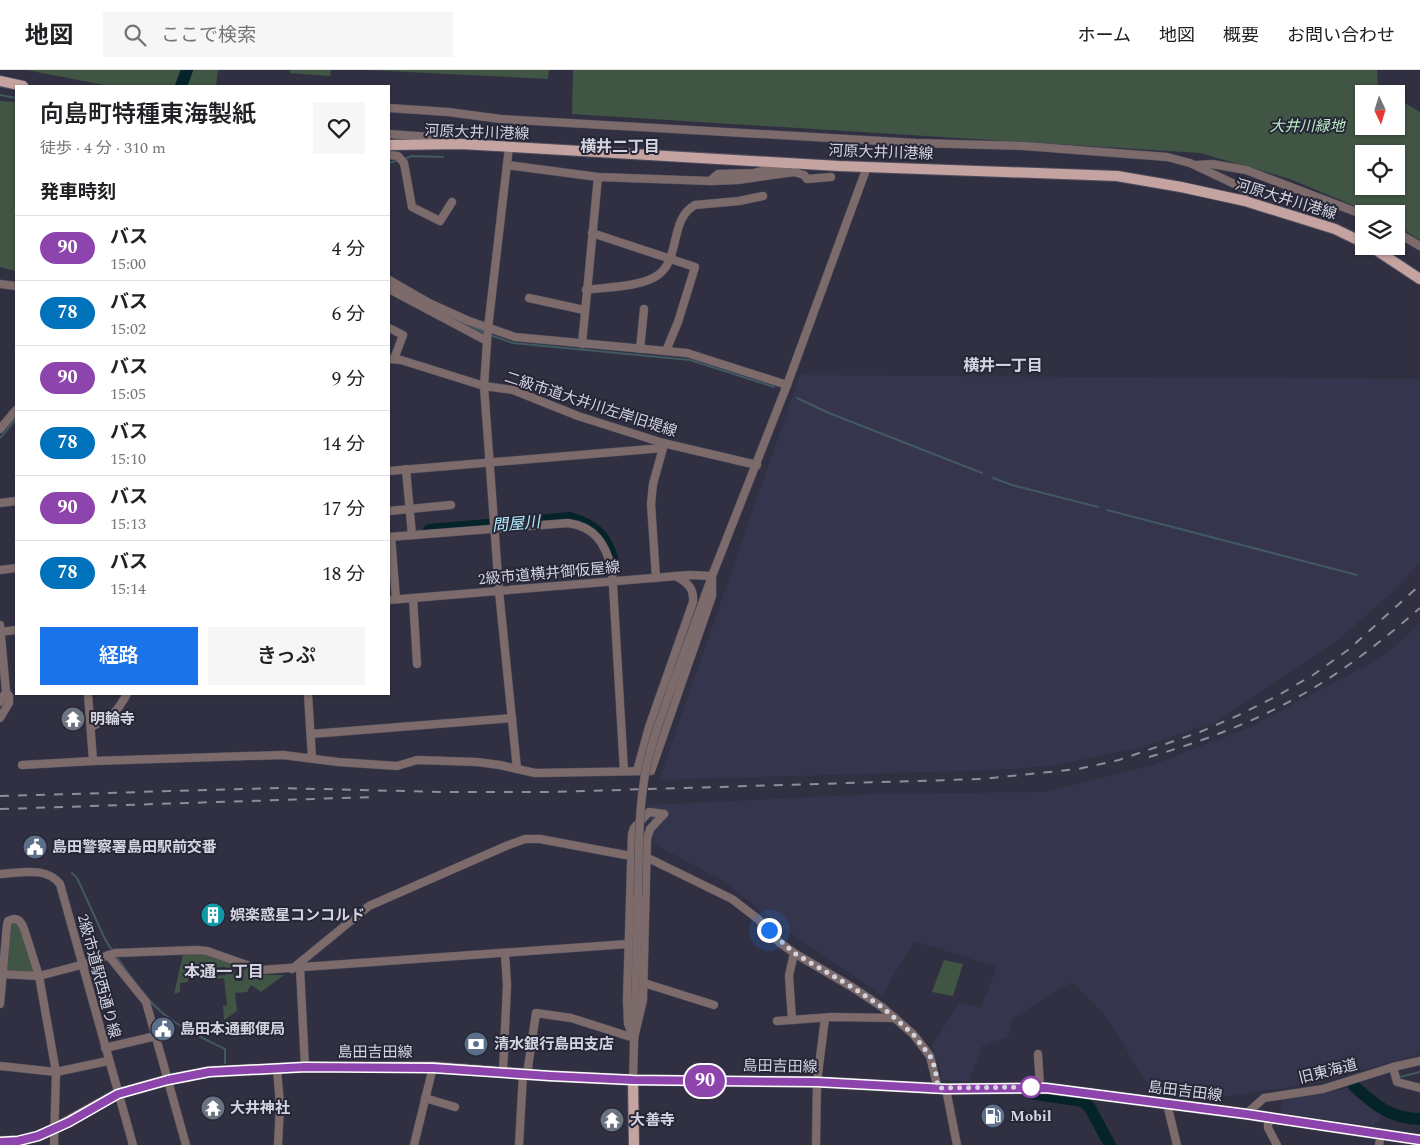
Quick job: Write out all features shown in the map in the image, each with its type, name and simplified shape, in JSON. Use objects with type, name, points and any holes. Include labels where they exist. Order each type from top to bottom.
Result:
[{"type":"main road","points":[[0,81],[18,85]]},
{"type":"main road","name":"河原大井川港線","points":[[390,145],[436,144],[509,147],[867,167],[1117,176],[1181,187],[1244,201],[1335,229],[1355,239]]},
{"type":"main road","points":[[1384,255],[1420,279]]},
{"type":"main road","name":"島田吉田線","points":[[0,1142],[18,1141],[38,1136],[118,1094],[168,1080],[209,1072],[305,1067],[433,1068],[633,1080],[817,1082],[942,1089],[1040,1088],[1246,1114],[1420,1140]]},
{"type":"main road","points":[[633,1080],[634,1145]]},
{"type":"street","points":[[390,108],[501,118],[916,144],[1033,146],[1167,157],[1195,165],[1245,189],[1244,201]]},
{"type":"street","points":[[390,134],[430,137],[436,144]]},
{"type":"street","points":[[509,147],[488,328],[484,386],[499,591],[517,769]]},
{"type":"street","points":[[390,155],[398,156],[404,163],[412,207],[440,221],[452,202]]},
{"type":"street","points":[[710,181],[718,174],[754,173],[794,163]]},
{"type":"street","points":[[1195,165],[1212,164],[1246,170],[1355,212]]},
{"type":"street","points":[[507,165],[598,177],[710,181],[738,180],[794,172],[804,175],[807,179],[832,177]]},
{"type":"street","points":[[633,1080],[640,814],[644,779],[652,745],[712,576],[757,465],[867,167]]},
{"type":"street","points":[[582,344],[598,177]]},
{"type":"street","points":[[586,290],[649,280],[663,271],[670,259],[681,222],[689,208],[695,205],[738,201],[763,196]]},
{"type":"street","points":[[592,233],[695,267],[678,322],[666,352]]},
{"type":"street","points":[[1405,237],[1420,246]]},
{"type":"street","points":[[390,281],[487,340]]},
{"type":"street","points":[[0,284],[15,286]]},
{"type":"street","points":[[390,289],[444,314],[515,337],[687,353],[787,385]]},
{"type":"street","points":[[529,298],[584,310]]},
{"type":"street","points":[[640,349],[644,309]]},
{"type":"street","points":[[390,328],[403,335],[391,359]]},
{"type":"street","name":"二級市道大井川左岸旧堤線","points":[[391,359],[401,360],[484,386],[513,390],[578,416],[663,445],[757,465]]},
{"type":"street","points":[[0,429],[15,411]]},
{"type":"street","points":[[390,471],[663,445],[653,484],[651,504],[656,578]]},
{"type":"street","points":[[406,469],[412,535]]},
{"type":"street","points":[[0,503],[15,501]]},
{"type":"street","points":[[390,511],[451,505]]},
{"type":"street","points":[[392,600],[390,537],[568,523],[587,528],[603,544],[608,552],[614,581],[624,771]]},
{"type":"street","points":[[0,570],[15,568]]},
{"type":"street","points":[[637,771],[649,727],[693,602],[694,594],[692,588],[676,576]]},
{"type":"street","name":"2級市道横井御仮屋線","points":[[392,600],[676,576],[712,576]]},
{"type":"street","points":[[22,765],[283,755],[338,762],[398,766],[417,760],[477,762],[535,773],[651,771],[712,596],[712,576]]},
{"type":"street","points":[[413,598],[417,664]]},
{"type":"street","points":[[0,718],[9,703],[9,696],[6,692],[0,630],[15,630]]},
{"type":"street","points":[[0,702],[6,692]]},
{"type":"street","points":[[88,695],[93,761]]},
{"type":"street","points":[[91,727],[112,717],[126,695]]},
{"type":"street","points":[[308,695],[312,758]]},
{"type":"street","points":[[311,734],[512,718]]},
{"type":"street","points":[[649,812],[664,814],[650,829],[647,839],[643,1001],[634,1038],[628,1024],[626,999],[632,834],[634,828],[649,812]]},
{"type":"street","points":[[296,969],[369,906],[525,839],[540,839],[631,856],[646,857],[732,899],[758,919],[780,942],[794,953],[882,1007],[913,1034],[930,1056],[935,1068],[957,1145]]},
{"type":"street","name":"2級市道駅西通り線","points":[[0,874],[45,872],[54,876],[60,884],[132,1145]]},
{"type":"street","points":[[0,1004],[8,921],[13,918],[21,922],[39,976],[56,1072],[54,1145]]},
{"type":"street","points":[[2,974],[39,976],[81,965],[115,953],[207,951],[262,970],[628,944]]},
{"type":"street","points":[[792,1020],[789,976],[794,953]]},
{"type":"street","points":[[503,1072],[507,985],[505,954]]},
{"type":"street","points":[[108,955],[146,1002],[186,1145]]},
{"type":"street","points":[[296,969],[305,1067]]},
{"type":"street","points":[[644,983],[714,1004]]},
{"type":"street","points":[[520,1145],[525,1074],[536,1014],[571,1018],[634,1038]]},
{"type":"street","points":[[776,1021],[825,1018],[895,1018]]},
{"type":"street","points":[[816,1145],[817,1082],[825,1018]]},
{"type":"street","points":[[105,1048],[156,1036]]},
{"type":"street","points":[[1038,1054],[1040,1088]]},
{"type":"street","points":[[0,1066],[56,1072],[108,1061]]},
{"type":"street","name":"旧東海道","points":[[1246,1114],[1264,1098],[1323,1090],[1393,1067],[1420,1061]]},
{"type":"street","points":[[1393,1067],[1397,1082],[1420,1088]]},
{"type":"street","points":[[277,1068],[280,1105],[278,1145]]},
{"type":"street","points":[[414,1145],[433,1068]]},
{"type":"street","points":[[425,1098],[454,1107]]},
{"type":"street","points":[[1167,1104],[1176,1144]]},
{"type":"street","points":[[1268,1118],[1268,1128],[1277,1145]]},
{"type":"street","points":[[1379,1145],[1380,1134]]},
{"type":"shaded area","points":[[800,375],[1420,379],[1420,563],[1388,596],[1338,640],[1217,721],[1139,748],[1051,766],[994,770],[659,780]]},
{"type":"shaded area","points":[[1420,623],[1420,1054],[1311,1084],[1209,1099],[1154,1094],[1104,1014],[1072,982],[1011,1019],[1010,1033],[1006,1037],[982,1046],[969,1081],[943,1080],[932,1046],[960,1002],[981,1008],[997,967],[914,941],[882,995],[790,933],[723,881],[654,844],[649,805],[874,794],[1045,792],[1150,766],[1250,727],[1384,656]]},
{"type":"shaded area","points":[[1351,1087],[1382,1115],[1373,1126],[1281,1113],[1282,1100]]},
{"type":"green space","points":[[26,70],[218,70],[216,85],[105,85]]},
{"type":"green space","points":[[290,70],[331,70],[330,76],[290,73]]},
{"type":"green space","points":[[367,70],[549,70],[548,79]]},
{"type":"green space","name":"大井川緑地","points":[[573,70],[1377,70],[1378,85],[1355,85],[1355,135],[1405,135],[1405,103],[1420,112],[1420,240],[1405,231],[1405,205],[1355,206],[1290,179],[1200,153],[572,114]]},
{"type":"green space","points":[[0,101],[15,102],[15,271],[0,267]]},
{"type":"green space","points":[[13,922],[20,923],[35,969],[32,974],[7,973],[5,970],[10,925]]},
{"type":"green space","points":[[183,954],[207,954],[234,966],[235,981],[243,981],[242,969],[264,975],[284,975],[261,992],[251,985],[247,992],[235,993],[237,1011],[224,1020],[223,1006],[227,1005],[224,978],[216,979],[216,976],[226,975],[225,967],[214,968],[214,971],[188,972],[188,982],[180,983],[180,992],[174,994]]},
{"type":"green space","points":[[944,960],[963,964],[953,996],[932,992]]},
{"type":"waterway","points":[[181,85],[187,70]]},
{"type":"waterway","points":[[0,95],[15,98]]},
{"type":"waterway","points":[[404,159],[412,156],[443,157]]},
{"type":"waterway","points":[[390,163],[399,160]]},
{"type":"waterway","points":[[456,319],[485,333]]},
{"type":"waterway","points":[[490,335],[513,343],[690,360],[774,387]]},
{"type":"waterway","points":[[797,398],[829,413],[982,473]]},
{"type":"waterway","points":[[0,438],[15,420]]},
{"type":"waterway","points":[[993,478],[1012,485],[1098,507]]},
{"type":"waterway","points":[[1107,510],[1357,575]]},
{"type":"waterway","name":"問屋川","points":[[429,530],[570,518],[589,525],[596,530],[610,550],[614,569]]},
{"type":"waterway","points":[[72,873],[77,878],[105,939],[113,952]]},
{"type":"waterway","points":[[116,956],[142,992],[160,1011],[186,1029],[225,1049],[225,1063]]},
{"type":"waterway","points":[[1400,1077],[1420,1072]]},
{"type":"waterway","points":[[1354,1086],[1384,1110],[1400,1117],[1420,1119]]},
{"type":"waterway","name":"問屋川","points":[[1030,1093],[1083,1101],[1090,1108],[1110,1145]]},
{"type":"railway","points":[[0,796],[279,788],[442,792],[551,792],[982,779],[1078,769],[1119,760],[1200,732],[1277,696],[1313,675],[1348,650],[1420,585]]},
{"type":"railway","points":[[1149,757],[1237,726],[1300,696],[1359,658],[1420,608]]},
{"type":"railway","points":[[0,809],[374,797]]},
{"type":"bus line","name":"90","points":[[0,1142],[18,1141],[38,1136],[69,1122],[118,1094],[168,1080],[209,1072],[305,1067],[433,1068],[633,1080],[817,1082],[946,1089],[1046,1088],[1246,1114],[1420,1140]]},
{"type":"place","name":"明輪寺","points":[[73,719]]},
{"type":"place","name":"島田警察署島田駅前交番","points":[[35,847]]},
{"type":"place","name":"娯楽惑星コンコルド","points":[[213,915]]},
{"type":"place","name":"島田本通郵便局","points":[[163,1029]]},
{"type":"place","name":"清水銀行島田支店","points":[[476,1044]]},
{"type":"place","name":"大井神社","points":[[213,1108]]},
{"type":"place","name":"Mobil","points":[[993,1116]]},
{"type":"place","name":"大善寺","points":[[612,1120]]},
{"type":"district","name":"横井二丁目","points":[[620,146]]},
{"type":"district","name":"横井一丁目","points":[[1003,365]]},
{"type":"district","name":"本通一丁目","points":[[224,971]]},
{"type":"route","points":[[769,930],[780,942],[803,960],[852,987],[882,1007],[913,1034],[930,1056],[935,1068],[938,1088],[1031,1087]]}]
